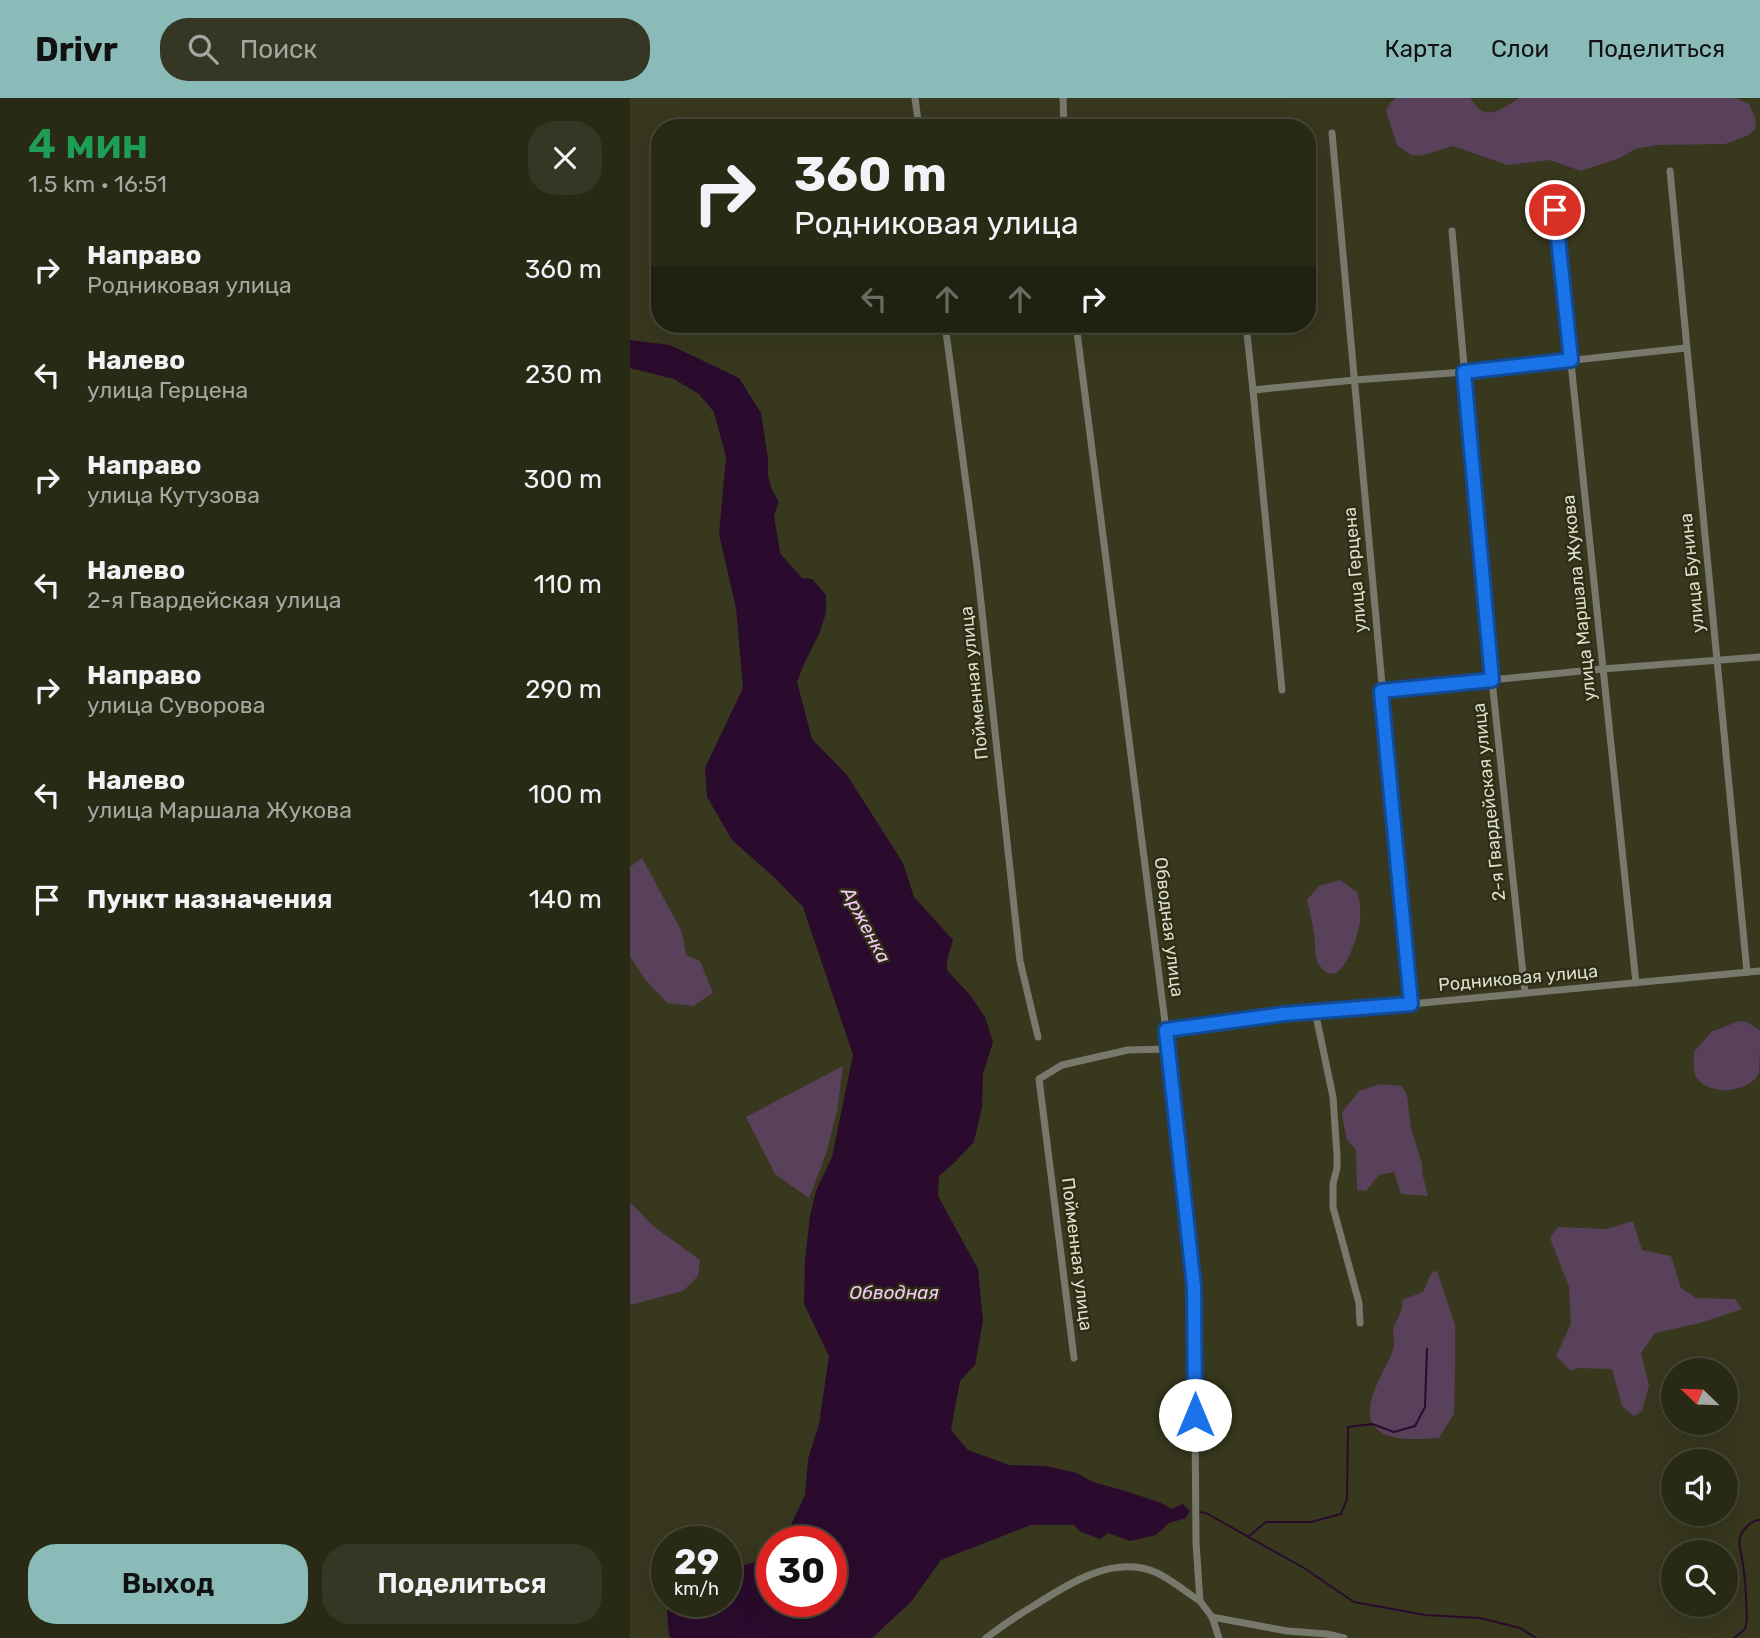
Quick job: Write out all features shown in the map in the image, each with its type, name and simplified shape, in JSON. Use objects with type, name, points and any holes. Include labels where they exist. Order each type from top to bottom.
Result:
[{"type":"street","points":[[915,98],[918,119]]},
{"type":"street","points":[[1063,98],[1064,119]]},
{"type":"street","name":"улица Герцена","points":[[1332,133],[1411,1004]]},
{"type":"street","name":"улица Бунина","points":[[1671,171],[1748,972]]},
{"type":"street","name":"улица Маршала Жукова","points":[[1555,210],[1636,983]]},
{"type":"street","name":"2-я Гвардейская улица","points":[[1452,231],[1492,680],[1525,993]]},
{"type":"street","name":"Пойменная улица","points":[[945,333],[976,566],[1020,961],[1038,1037]]},
{"type":"street","name":"Обводная улица","points":[[1077,333],[1166,1030],[1194,1287],[1196,1543],[1200,1601]]},
{"type":"street","points":[[1247,333],[1282,690]]},
{"type":"street","points":[[1253,390],[1464,372],[1686,348]]},
{"type":"street","points":[[1381,691],[1602,668],[1760,657]]},
{"type":"street","name":"Родниковая улица","points":[[1166,1030],[1284,1014],[1760,971]]},
{"type":"street","points":[[1315,1011],[1333,1097],[1337,1155],[1333,1207],[1359,1303],[1360,1322]]},
{"type":"street","name":"Пойменная улица","points":[[1074,1359],[1039,1079],[1062,1065],[1128,1050],[1168,1049]]},
{"type":"street","points":[[986,1638],[1066,1585],[1098,1571],[1129,1566],[1155,1572],[1200,1601],[1212,1617],[1219,1638]]},
{"type":"street","points":[[1212,1617],[1290,1634],[1328,1634],[1344,1638]]},
{"type":"shaded area","points":[[1396,98],[1470,98],[1482,111],[1491,112],[1519,98],[1736,98],[1749,104],[1756,121],[1755,129],[1749,135],[1725,144],[1657,145],[1635,149],[1620,158],[1581,171],[1550,160],[1508,165],[1453,146],[1420,156],[1411,155],[1397,145],[1386,111]]},
{"type":"shaded area","points":[[642,858],[682,932],[686,955],[700,961],[713,993],[693,1006],[667,1003],[644,978],[630,956],[630,867]]},
{"type":"shaded area","points":[[1340,880],[1357,892],[1360,920],[1348,959],[1335,973],[1328,973],[1316,958],[1307,900],[1319,886]]},
{"type":"shaded area","points":[[1739,1021],[1747,1022],[1760,1030],[1759,1073],[1754,1080],[1739,1088],[1710,1088],[1697,1078],[1694,1072],[1694,1052],[1711,1032]]},
{"type":"shaded area","points":[[843,1066],[837,1111],[826,1154],[809,1198],[775,1174],[746,1117]]},
{"type":"shaded area","points":[[1380,1084],[1402,1086],[1407,1095],[1411,1128],[1428,1196],[1401,1194],[1394,1172],[1379,1175],[1366,1191],[1357,1190],[1356,1150],[1347,1140],[1342,1115],[1359,1091]]},
{"type":"shaded area","points":[[630,1202],[653,1226],[700,1260],[698,1276],[683,1291],[630,1305]]},
{"type":"shaded area","points":[[1633,1221],[1642,1250],[1671,1256],[1681,1288],[1696,1298],[1735,1299],[1742,1309],[1700,1323],[1655,1333],[1641,1353],[1649,1385],[1642,1411],[1634,1416],[1622,1406],[1612,1369],[1578,1368],[1571,1371],[1556,1356],[1571,1324],[1569,1287],[1550,1238],[1558,1227],[1607,1229]]},
{"type":"shaded area","points":[[1437,1271],[1455,1325],[1454,1414],[1439,1438],[1389,1436],[1373,1424],[1370,1413],[1372,1398],[1394,1347],[1393,1331],[1402,1308],[1402,1300],[1423,1292],[1432,1272]]},
{"type":"water","name":"Обводная","points":[[630,340],[670,345],[739,378],[761,413],[768,476],[779,502],[774,515],[780,553],[802,578],[812,579],[826,595],[826,613],[819,634],[797,682],[812,739],[847,775],[903,863],[914,897],[953,940],[947,970],[970,995],[985,1017],[993,1042],[983,1074],[982,1107],[974,1142],[939,1176],[938,1196],[978,1269],[983,1321],[975,1365],[960,1381],[951,1430],[968,1450],[1009,1465],[1046,1466],[1077,1473],[1093,1482],[1129,1492],[1172,1509],[1183,1504],[1190,1511],[1186,1518],[1169,1523],[1156,1535],[1130,1541],[1108,1533],[1100,1539],[1081,1532],[1074,1525],[1031,1525],[941,1560],[911,1602],[872,1638],[671,1638],[669,1635],[668,1617],[742,1617],[742,1566],[756,1561],[756,1617],[847,1617],[847,1526],[790,1526],[805,1495],[808,1459],[819,1424],[829,1356],[804,1304],[810,1216],[816,1191],[832,1157],[853,1055],[803,907],[732,840],[707,797],[705,768],[743,688],[736,608],[719,534],[726,457],[714,412],[699,394],[674,379],[630,368]]},
{"type":"waterway","points":[[1249,1536],[1266,1522],[1311,1522],[1341,1514],[1347,1499],[1348,1427],[1372,1424],[1394,1432],[1415,1426],[1425,1407],[1427,1349]]},
{"type":"waterway","points":[[1199,1512],[1206,1513],[1304,1568],[1354,1602],[1425,1615],[1480,1618],[1520,1628],[1536,1638]]},
{"type":"waterway","points":[[1734,1638],[1745,1629],[1747,1620],[1740,1537],[1748,1526],[1760,1520]]},
{"type":"route","points":[[1195,1415],[1194,1287],[1166,1030],[1284,1014],[1411,1004],[1381,691],[1492,680],[1464,372],[1571,360],[1555,210]]},
{"type":"water label","name":"Арженка","points":[[866,925]]}]
